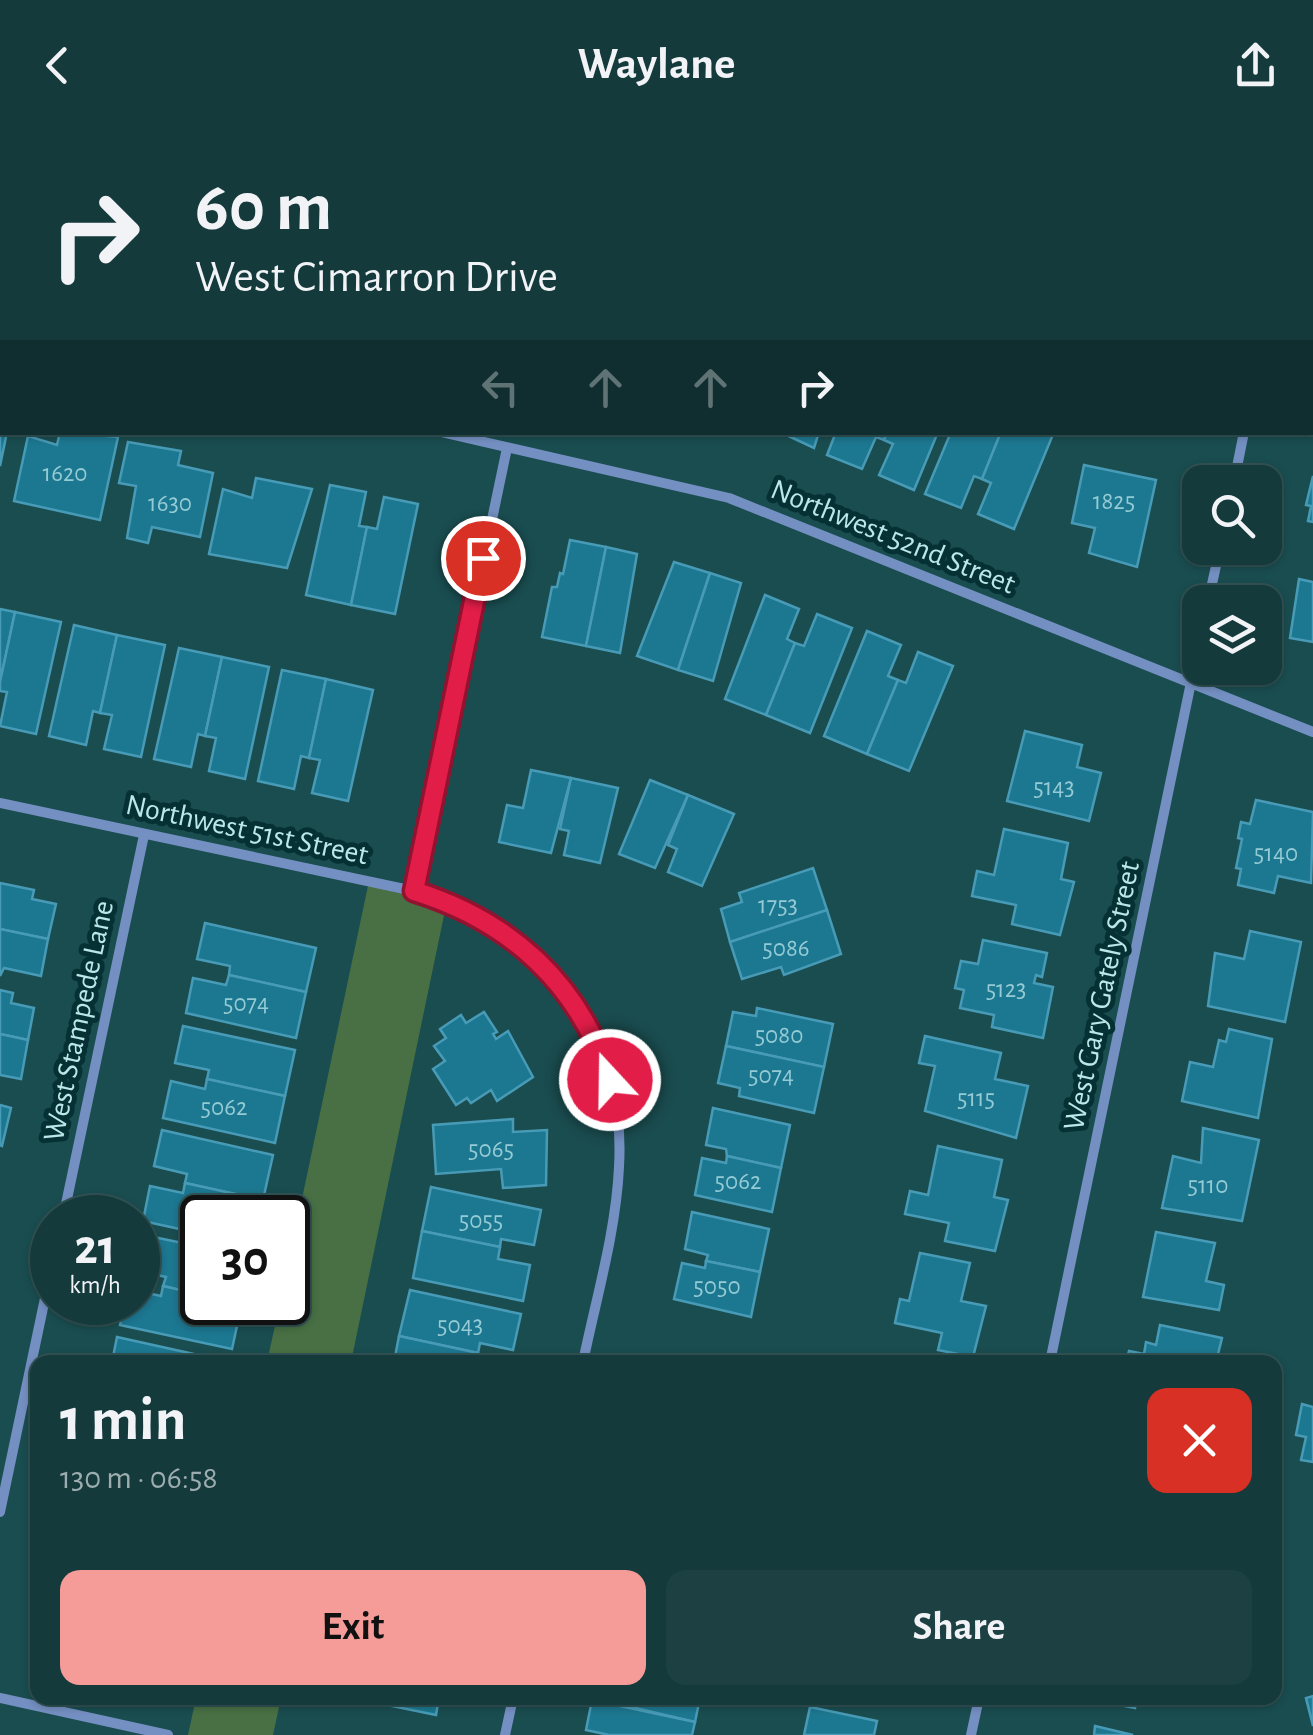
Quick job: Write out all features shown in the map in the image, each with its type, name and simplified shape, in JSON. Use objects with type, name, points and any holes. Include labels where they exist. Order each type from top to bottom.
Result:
[{"type":"street","name":"Northwest 52nd Street","points":[[454,435],[730,498],[1182,680]]},
{"type":"street","points":[[1237,465],[1243,435]]},
{"type":"street","points":[[414,891],[507,448]]},
{"type":"street","name":"West Gary Gately Street","points":[[1051,1355],[1192,685]]},
{"type":"street","name":"Northwest 52nd Street","points":[[1195,685],[1313,732]]},
{"type":"street","name":"Northwest 51st Street","points":[[0,803],[414,891],[476,916],[530,951],[562,986],[600,1048],[610,1080],[620,1167],[584,1355]]},
{"type":"street","name":"West Stampede Lane","points":[[67,1195],[144,835]]},
{"type":"street","points":[[33,1355],[39,1325]]},
{"type":"street","points":[[0,1512],[30,1369]]},
{"type":"street","points":[[0,1698],[30,1705]]},
{"type":"street","points":[[32,1705],[168,1735]]},
{"type":"street","points":[[506,1735],[512,1705]]},
{"type":"street","points":[[971,1735],[977,1705]]},
{"type":"green space","points":[[369,881],[447,901],[352,1355],[269,1355],[275,1325],[310,1325],[310,1195],[303,1195]]},
{"type":"green space","points":[[194,1705],[279,1705],[273,1735],[188,1735]]},
{"type":"building","points":[[0,435],[6,435],[0,466]]},
{"type":"building","points":[[59,435],[118,437],[100,520],[14,501],[28,436],[57,445]]},
{"type":"building","points":[[786,435],[818,435],[814,448]]},
{"type":"building","points":[[835,435],[886,435],[884,440],[876,437],[862,469],[827,455]]},
{"type":"building","points":[[886,435],[937,435],[914,490],[879,475],[893,444],[884,440]]},
{"type":"building","points":[[950,435],[1000,435],[982,479],[974,476],[961,508],[925,494]]},
{"type":"building","points":[[1000,435],[1053,435],[1014,529],[978,514],[991,483],[982,479]]},
{"type":"building","points":[[128,442],[181,451],[178,465],[213,473],[200,537],[152,527],[148,543],[127,538],[136,486],[119,483]]},
{"type":"building","points":[[1084,465],[1156,480],[1137,567],[1089,553],[1095,528],[1072,523]]},
{"type":"building","points":[[1313,476],[1313,522],[1308,521],[1311,506],[1306,505]]},
{"type":"building","points":[[256,478],[312,489],[287,568],[209,554],[223,489],[252,498]]},
{"type":"building","points":[[330,485],[366,492],[359,526],[367,527],[351,605],[306,595]]},
{"type":"building","points":[[384,497],[418,504],[395,614],[351,605],[367,527],[377,529]]},
{"type":"building","points":[[570,540],[606,547],[586,646],[542,637],[552,587],[557,587],[560,573],[563,574]]},
{"type":"building","points":[[606,547],[637,554],[620,653],[586,646]]},
{"type":"building","points":[[674,562],[710,573],[678,670],[637,656]]},
{"type":"building","points":[[710,573],[741,583],[713,681],[678,670]]},
{"type":"building","points":[[1299,579],[1313,582],[1313,642],[1290,638]]},
{"type":"building","points":[[765,595],[799,609],[787,639],[795,643],[766,715],[725,699]]},
{"type":"building","points":[[0,609],[15,612],[0,682]]},
{"type":"building","points":[[15,612],[61,622],[36,734],[0,726],[7,692],[0,691],[0,682]]},
{"type":"building","points":[[817,614],[852,628],[810,733],[766,715],[795,643],[804,646]]},
{"type":"building","points":[[74,625],[117,635],[100,713],[93,711],[86,745],[49,736]]},
{"type":"building","points":[[867,631],[901,645],[888,676],[898,680],[867,754],[824,736]]},
{"type":"building","points":[[117,635],[165,645],[141,757],[104,749],[112,715],[100,713]]},
{"type":"building","points":[[179,648],[222,657],[205,736],[198,734],[191,767],[154,759]]},
{"type":"building","points":[[918,652],[953,666],[909,771],[867,754],[898,680],[906,683]]},
{"type":"building","points":[[222,657],[269,667],[245,779],[209,771],[216,738],[205,736]]},
{"type":"building","points":[[282,670],[326,679],[309,758],[301,756],[294,789],[258,781]]},
{"type":"building","points":[[326,679],[373,690],[348,801],[312,793],[320,760],[309,758]]},
{"type":"building","points":[[1025,731],[1082,745],[1077,767],[1101,773],[1089,821],[1007,801]]},
{"type":"building","points":[[531,770],[571,778],[551,853],[499,842],[507,805],[523,808]]},
{"type":"building","points":[[571,778],[618,788],[600,863],[564,855],[569,831],[560,829]]},
{"type":"building","points":[[650,780],[688,795],[655,868],[619,854]]},
{"type":"building","points":[[688,795],[734,814],[702,886],[668,872],[677,849],[668,845]]},
{"type":"building","points":[[1256,800],[1313,812],[1311,883],[1278,876],[1274,893],[1238,885],[1241,822],[1250,824]]},
{"type":"building","points":[[1004,829],[1068,843],[1061,879],[1074,882],[1060,935],[1012,924],[1016,905],[972,896],[977,871],[994,875]]},
{"type":"building","points":[[813,868],[827,910],[730,942],[721,909],[742,902],[739,893]]},
{"type":"building","points":[[0,883],[34,890],[32,899],[56,904],[48,939],[0,929]]},
{"type":"building","points":[[827,910],[841,954],[784,975],[781,967],[742,979],[730,942]]},
{"type":"building","points":[[205,923],[316,948],[306,992],[229,975],[230,966],[197,959]]},
{"type":"building","points":[[0,929],[48,939],[41,976],[4,968],[0,976]]},
{"type":"building","points":[[1250,931],[1301,942],[1285,1022],[1208,1006],[1215,953],[1244,959]]},
{"type":"building","points":[[983,940],[1047,953],[1042,977],[1036,975],[1034,983],[1053,987],[1043,1038],[992,1027],[994,1015],[960,1008],[964,990],[955,988],[961,961],[978,964]]},
{"type":"building","points":[[229,975],[306,992],[296,1038],[186,1013],[193,978],[226,985]]},
{"type":"building","points":[[0,990],[13,993],[11,1003],[34,1008],[28,1040],[0,1034]]},
{"type":"building","points":[[757,1008],[833,1024],[824,1067],[726,1046],[733,1012],[756,1016]]},
{"type":"building","points":[[484,1012],[497,1032],[493,1034],[496,1039],[508,1031],[533,1077],[497,1101],[491,1090],[471,1103],[467,1098],[456,1105],[433,1069],[445,1061],[434,1046],[446,1038],[440,1029],[461,1015],[466,1023]]},
{"type":"building","points":[[183,1026],[295,1050],[285,1096],[207,1079],[209,1070],[175,1063]]},
{"type":"building","points":[[1229,1029],[1272,1039],[1258,1118],[1182,1101],[1190,1062],[1213,1067],[1219,1040],[1226,1042]]},
{"type":"building","points":[[0,1034],[28,1040],[21,1079],[0,1075]]},
{"type":"building","points":[[925,1036],[1001,1053],[995,1079],[1028,1086],[1016,1138],[925,1111],[935,1066],[919,1063]]},
{"type":"building","points":[[726,1046],[824,1067],[814,1113],[739,1096],[740,1088],[718,1083]]},
{"type":"building","points":[[207,1079],[285,1096],[275,1143],[163,1118],[171,1081],[205,1089]]},
{"type":"building","points":[[0,1105],[11,1108],[2,1146],[0,1145]]},
{"type":"building","points":[[713,1108],[790,1125],[781,1168],[727,1156],[726,1149],[706,1145]]},
{"type":"building","points":[[513,1119],[513,1132],[547,1130],[546,1185],[503,1188],[501,1169],[436,1174],[433,1125]]},
{"type":"building","points":[[1203,1128],[1259,1140],[1242,1221],[1162,1208],[1173,1156],[1201,1163]]},
{"type":"building","points":[[162,1130],[273,1155],[264,1195],[240,1195],[185,1183],[187,1174],[154,1166]]},
{"type":"building","points":[[938,1146],[1002,1160],[994,1197],[1008,1200],[995,1251],[945,1241],[949,1223],[905,1214],[910,1191],[928,1195]]},
{"type":"building","points":[[727,1156],[781,1168],[772,1212],[695,1195],[702,1158],[726,1163]]},
{"type":"building","points":[[185,1183],[240,1195],[180,1195],[180,1229],[160,1225],[160,1195],[148,1195],[150,1186],[183,1193]]},
{"type":"building","points":[[431,1187],[541,1210],[534,1245],[501,1239],[500,1247],[422,1231]]},
{"type":"building","points":[[692,1212],[769,1229],[760,1272],[706,1261],[708,1255],[685,1249]]},
{"type":"building","points":[[422,1231],[500,1247],[498,1259],[530,1265],[523,1301],[413,1278]]},
{"type":"building","points":[[1156,1232],[1215,1243],[1206,1281],[1224,1285],[1219,1310],[1143,1297]]},
{"type":"building","points":[[160,1238],[180,1242],[180,1290],[163,1286],[166,1277],[160,1276]]},
{"type":"building","points":[[920,1253],[970,1263],[961,1301],[986,1306],[974,1355],[938,1350],[942,1333],[895,1323],[900,1299],[909,1301]]},
{"type":"building","points":[[706,1261],[760,1272],[751,1317],[674,1299],[682,1263],[705,1268]]},
{"type":"building","points":[[163,1286],[180,1290],[180,1325],[237,1325],[232,1349],[120,1325],[160,1325]]},
{"type":"building","points":[[410,1290],[521,1314],[513,1350],[480,1343],[478,1353],[399,1336]]},
{"type":"building","points":[[1160,1325],[1222,1338],[1218,1355],[1128,1355],[1129,1351],[1144,1354],[1146,1342],[1156,1345]]},
{"type":"building","points":[[399,1336],[478,1353],[478,1355],[395,1355]]},
{"type":"building","points":[[117,1337],[198,1355],[113,1355]]},
{"type":"building","points":[[1302,1404],[1313,1407],[1313,1462],[1301,1460],[1306,1437],[1296,1435]]},
{"type":"building","points":[[1313,1696],[1313,1726],[1306,1698]]},
{"type":"building","points":[[387,1705],[438,1705],[436,1715]]},
{"type":"building","points":[[591,1705],[615,1705],[695,1722],[692,1735],[609,1735],[586,1730]]},
{"type":"building","points":[[623,1705],[699,1705],[695,1722]]},
{"type":"building","points":[[810,1707],[877,1721],[874,1735],[804,1735]]},
{"type":"building","points":[[1095,1726],[1133,1735],[1094,1735]]},
{"type":"route","points":[[483,558],[414,891],[447,901],[494,926],[550,970],[591,1031],[610,1080]]}]
